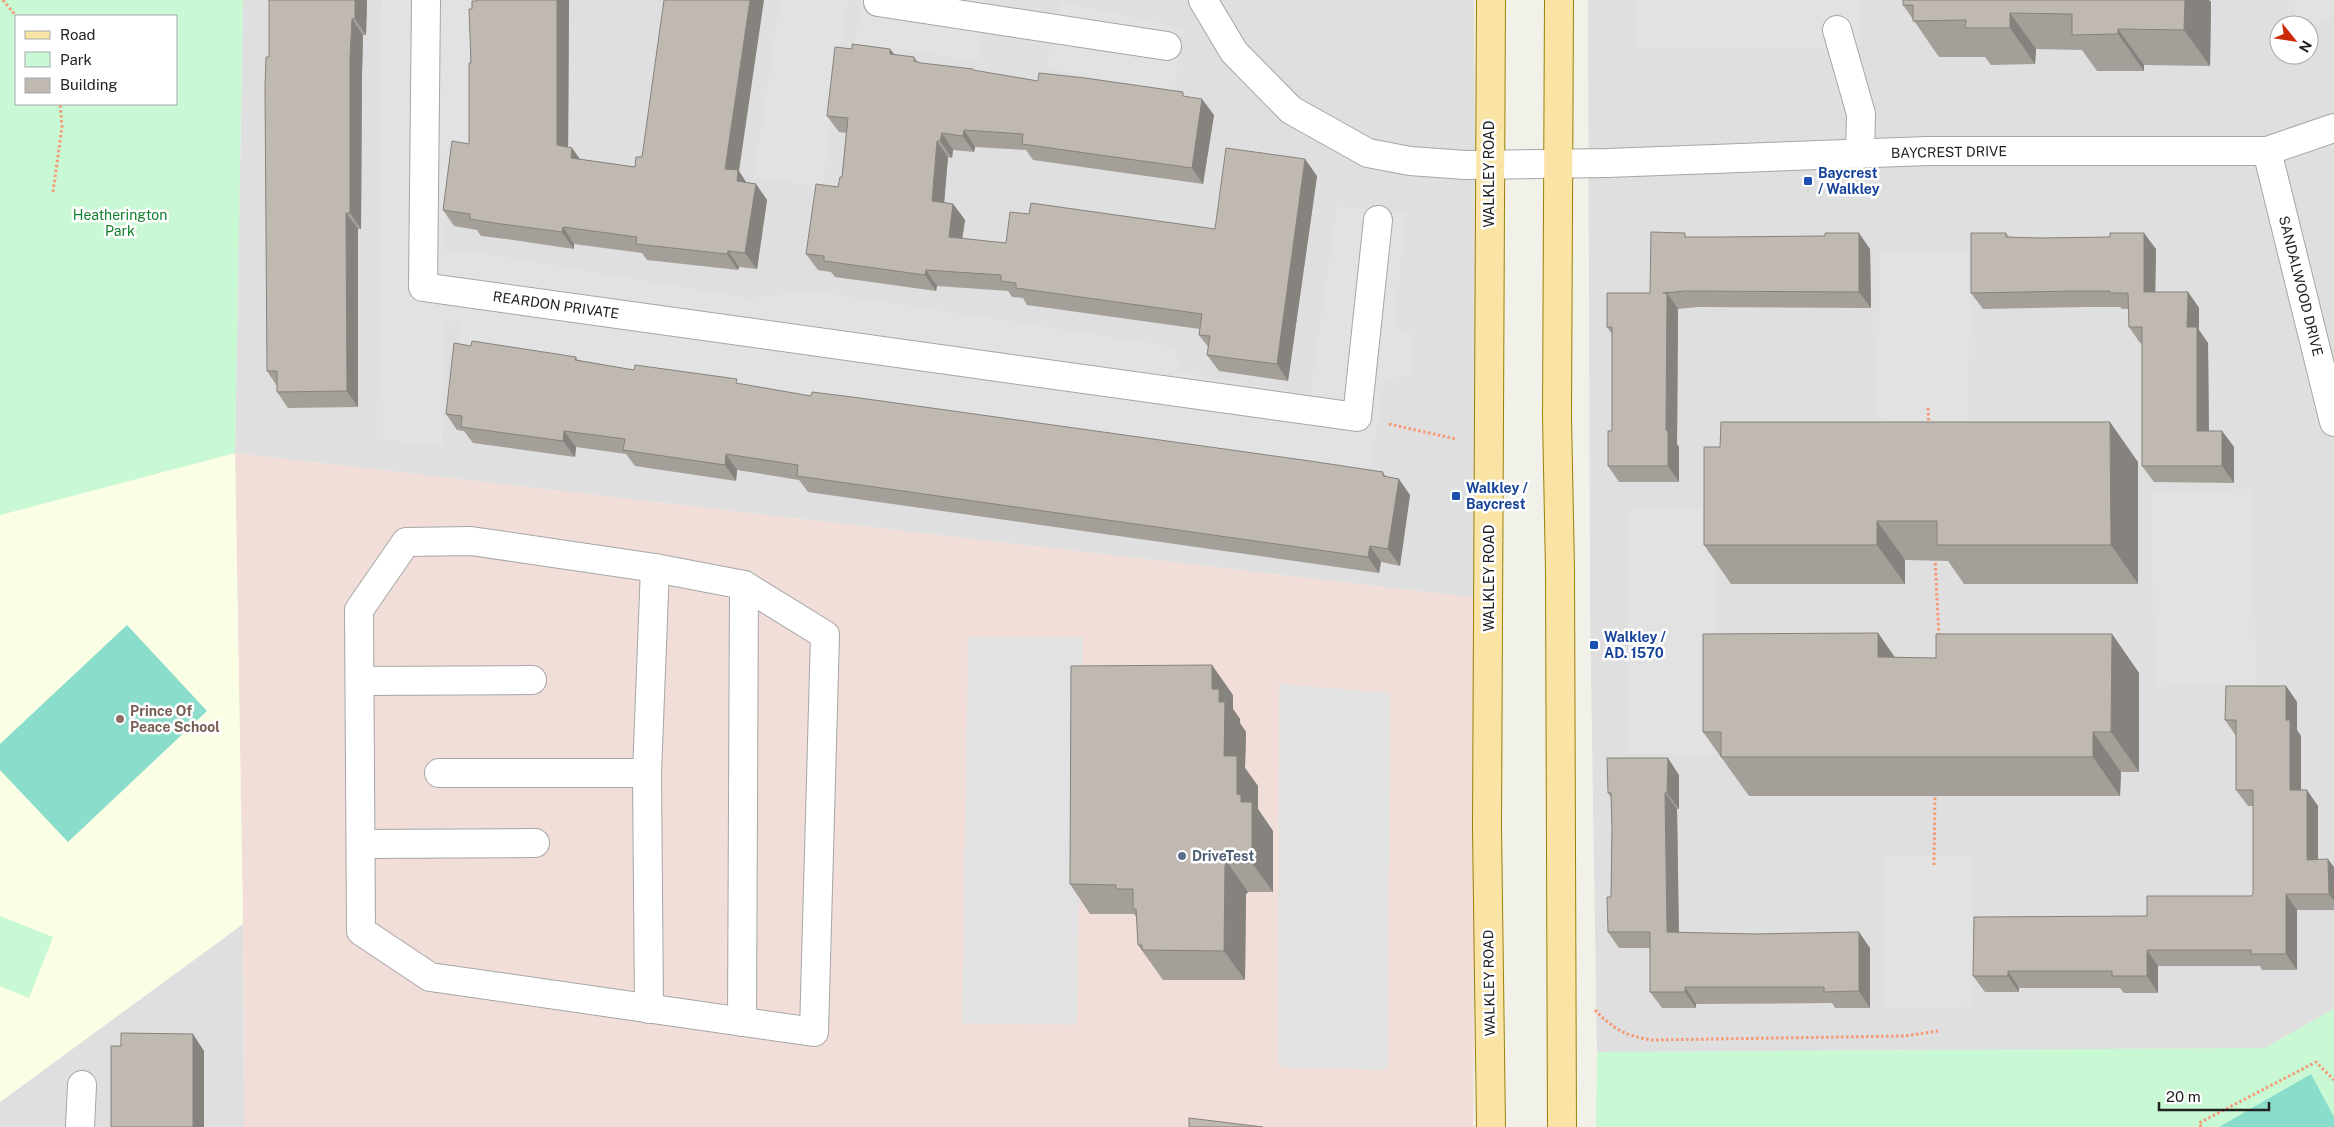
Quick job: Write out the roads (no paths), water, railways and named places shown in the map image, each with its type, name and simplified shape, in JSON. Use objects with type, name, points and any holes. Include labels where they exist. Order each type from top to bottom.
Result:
[{"type":"main road","name":"WALKLEY ROAD","points":[[1490,1127],[1487,827],[1491,0]]},
{"type":"main road","points":[[1559,0],[1560,163],[1556,416],[1560,570],[1562,1127]]},
{"type":"street","name":"REARDON PRIVATE","points":[[426,0],[423,287],[1357,417],[1378,220]]},
{"type":"street","points":[[1203,0],[1234,52],[1291,110],[1326,131],[1368,152],[1419,162],[1560,163]]},
{"type":"street","points":[[878,2],[1167,46]]},
{"type":"street","points":[[1837,30],[1861,114],[1860,154]]},
{"type":"street","name":"BAYCREST DRIVE","points":[[1560,163],[1928,151],[2267,151],[2334,128]]},
{"type":"street","name":"SANDALWOOD DRIVE","points":[[2267,151],[2334,422]]},
{"type":"street","points":[[470,541],[655,568],[744,585],[825,635],[814,1032],[430,978],[361,930],[359,610],[406,542],[470,541]]},
{"type":"street","points":[[649,1009],[646,773],[655,568]]},
{"type":"street","points":[[742,1022],[744,585]]},
{"type":"street","points":[[360,681],[532,680]]},
{"type":"street","points":[[439,773],[646,773]]},
{"type":"street","points":[[361,844],[535,843]]},
{"type":"street","points":[[80,1127],[82,1085]]},
{"type":"place","name":"Baycrest / Walkley","points":[[1808,181]]},
{"type":"place","name":"Walkley / Baycrest","points":[[1456,496]]},
{"type":"place","name":"Walkley / AD. 1570","points":[[1594,645]]},
{"type":"place","name":"Prince Of Peace School","points":[[120,719]]},
{"type":"place","name":"DriveTest","points":[[1182,856]]},
{"type":"park label","name":"Heatherington Park","points":[[120,224]]}]
